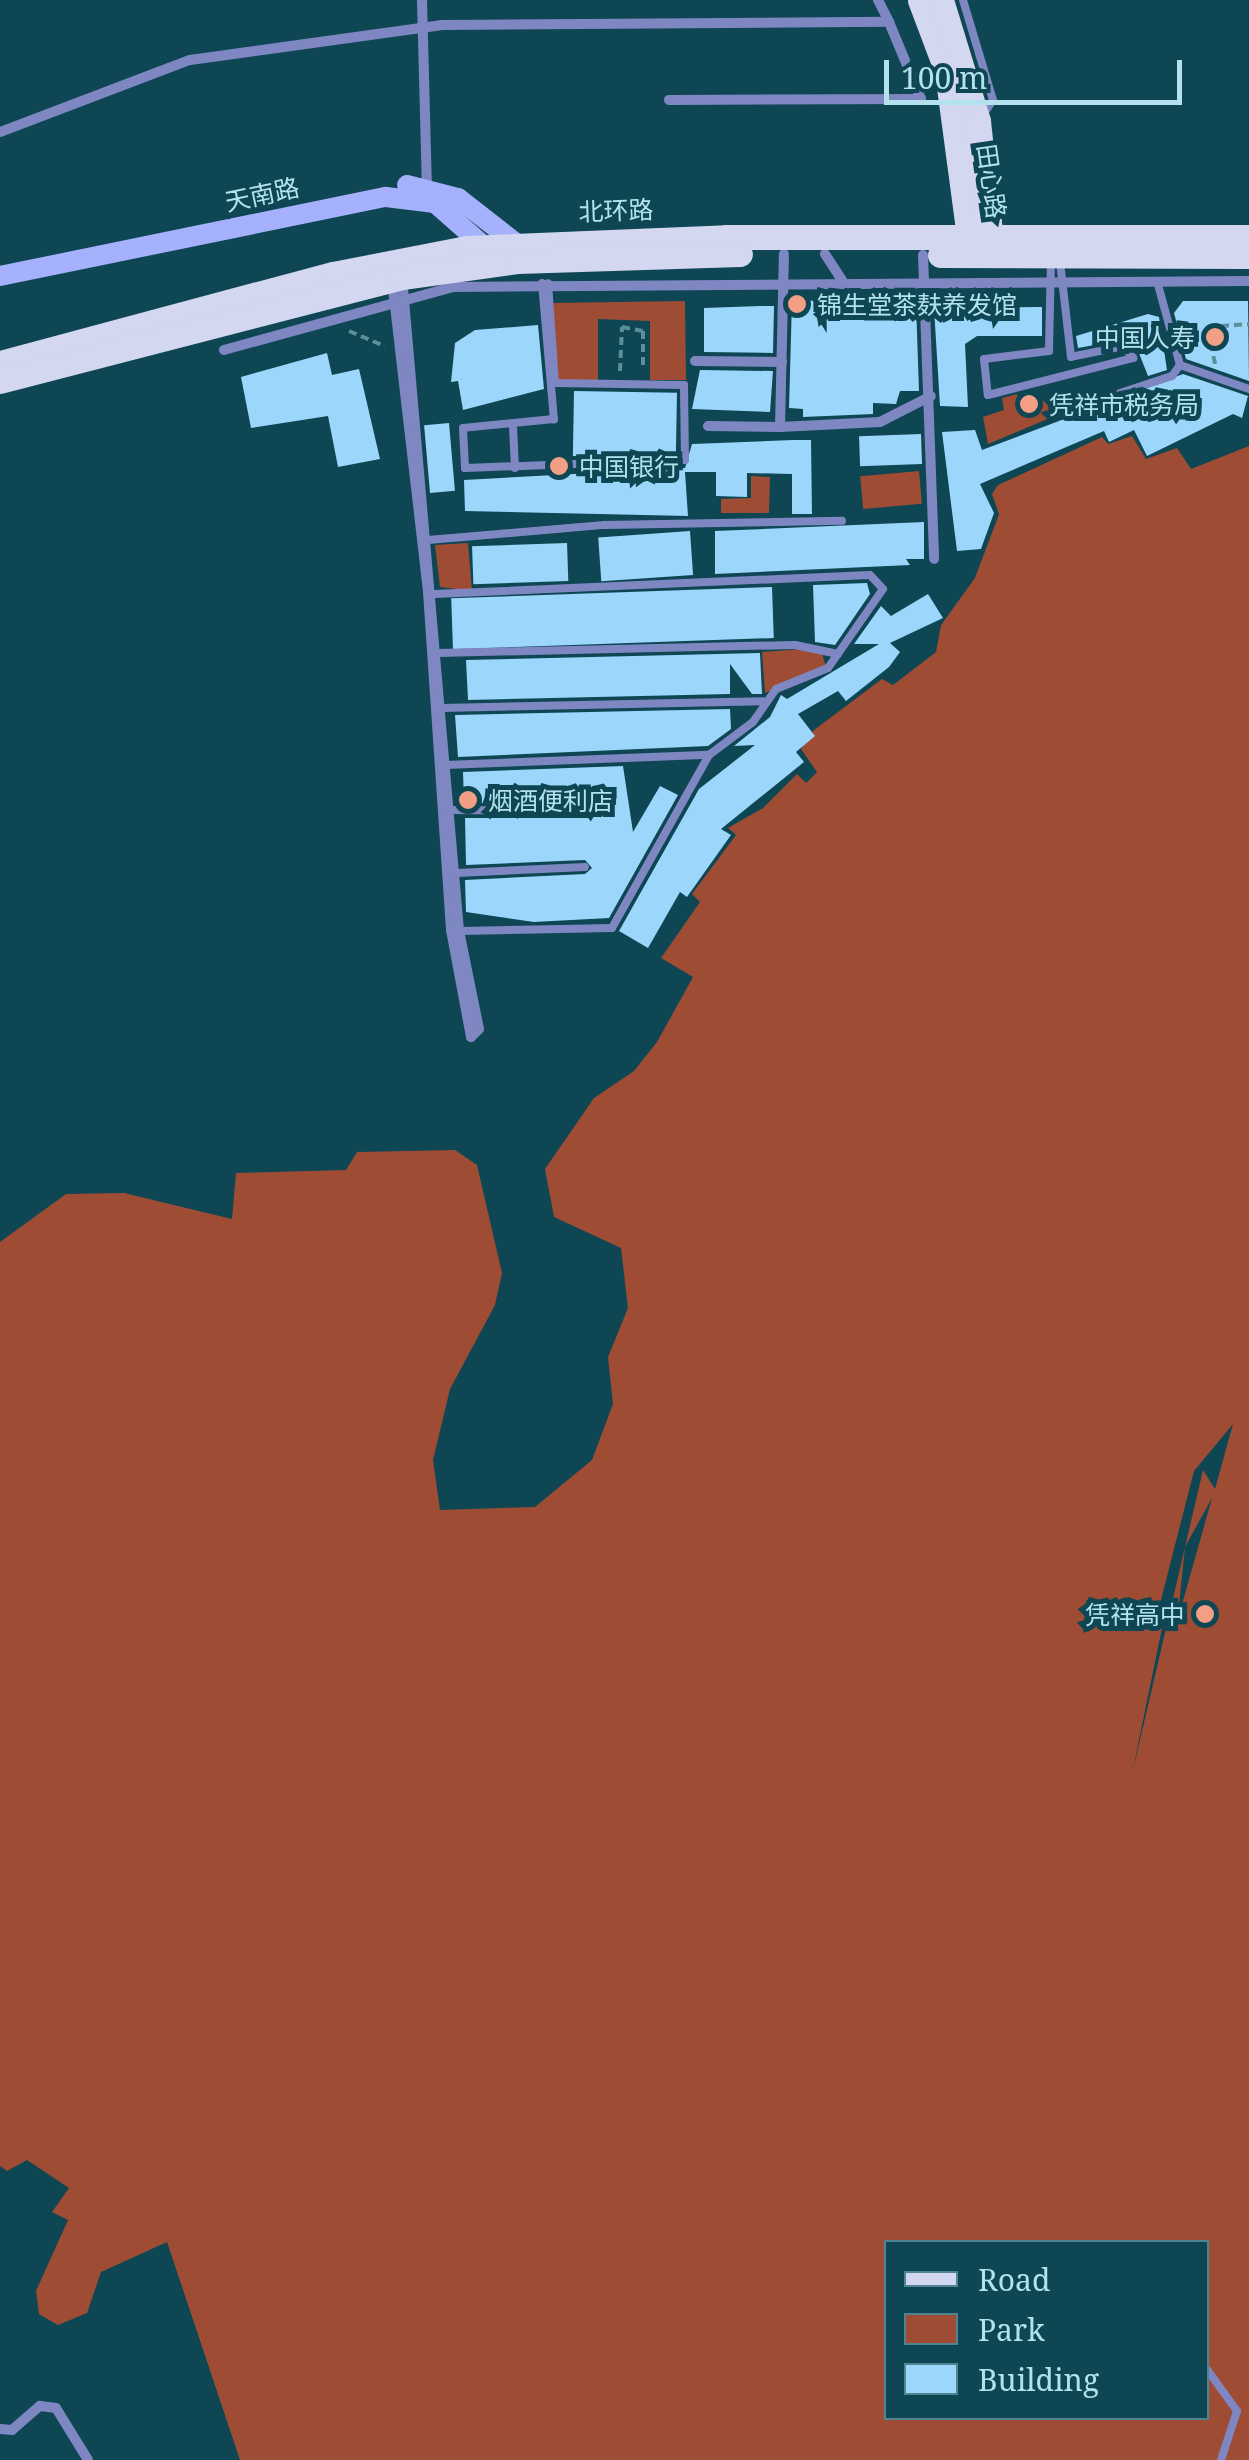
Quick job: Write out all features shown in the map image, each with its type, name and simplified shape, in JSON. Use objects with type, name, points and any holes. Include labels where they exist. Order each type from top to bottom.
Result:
[{"type":"main road","name":"田心路","points":[[920,0],[951,104],[981,246]]},
{"type":"main road","name":"田心路","points":[[941,0],[978,121],[981,246]]},
{"type":"main road","name":"天南路","points":[[0,262],[332,192],[427,187],[458,198],[517,252]]},
{"type":"main road","name":"天南路","points":[[0,276],[386,197],[435,203],[484,247]]},
{"type":"main road","name":"北环路","points":[[0,363],[517,252],[981,246],[1249,237]]},
{"type":"main road","name":"北环路","points":[[0,382],[397,278],[484,247],[517,252],[666,256],[784,267],[824,254],[925,267],[981,246],[1056,268],[1249,256]]},
{"type":"street","points":[[422,0],[427,187]]},
{"type":"street","points":[[878,0],[921,99]]},
{"type":"street","points":[[0,132],[190,60],[424,28],[654,18],[889,22]]},
{"type":"street","points":[[669,100],[921,99],[951,104]]},
{"type":"street","points":[[824,254],[842,280]]},
{"type":"street","points":[[666,256],[681,280]]},
{"type":"street","points":[[224,350],[340,324],[397,278],[545,283],[681,280],[784,267],[842,280],[925,267],[1056,268],[1156,281],[1249,281]]},
{"type":"street","points":[[780,427],[784,267]]},
{"type":"street","points":[[925,267],[934,559]]},
{"type":"street","points":[[397,278],[434,594],[460,931],[478,1029],[472,1036],[452,930],[428,592],[397,278]]},
{"type":"street","points":[[696,360],[782,362]]},
{"type":"street","points":[[708,426],[880,422],[931,396]]},
{"type":"street","points":[[0,2429],[12,2430],[40,2406],[56,2408],[88,2460]]},
{"type":"lane","points":[[963,0],[993,100],[978,121]]},
{"type":"lane","points":[[1056,268],[1071,356],[1124,346],[1133,358],[988,394],[984,359],[1049,351],[1056,268]]},
{"type":"lane","points":[[1120,393],[1172,376],[1180,364],[1156,281]]},
{"type":"lane","points":[[545,283],[555,383],[686,388],[686,460],[468,470],[460,433],[554,419],[545,283]]},
{"type":"lane","points":[[1180,364],[1249,389]]},
{"type":"lane","points":[[513,426],[515,468]]},
{"type":"lane","points":[[428,540],[604,525],[842,521]]},
{"type":"lane","points":[[434,594],[874,577],[883,590],[879,605],[823,672],[763,701],[442,708]]},
{"type":"lane","points":[[438,653],[795,645],[838,654]]},
{"type":"lane","points":[[460,931],[612,928],[709,755],[753,722],[763,701]]},
{"type":"lane","points":[[445,765],[709,755]]},
{"type":"lane","points":[[451,810],[592,811]]},
{"type":"lane","points":[[457,873],[585,867]]},
{"type":"lane","points":[[1209,2372],[1237,2411],[1221,2460]]},
{"type":"path","points":[[1221,373],[1208,327],[1249,324]]},
{"type":"path","points":[[620,385],[622,327],[643,332],[643,385]]},
{"type":"green space","points":[[685,301],[686,380],[650,380],[650,321],[598,319],[598,380],[557,382],[552,303]]},
{"type":"green space","points":[[1017,394],[1021,404],[1054,397],[1062,413],[988,444],[983,417],[1004,410],[1002,398]]},
{"type":"green space","points":[[1132,436],[1146,459],[1177,448],[1191,469],[1249,446],[1249,2460],[240,2460],[167,2242],[101,2272],[87,2313],[58,2325],[39,2314],[36,2291],[68,2220],[52,2212],[69,2188],[27,2160],[7,2171],[0,2166],[0,1242],[66,1194],[124,1193],[232,1219],[236,1173],[346,1170],[357,1152],[455,1150],[477,1165],[502,1273],[495,1305],[450,1389],[433,1460],[440,1510],[535,1507],[592,1460],[613,1404],[608,1357],[628,1308],[621,1248],[554,1217],[545,1169],[594,1098],[634,1071],[657,1042],[693,977],[661,958],[700,902],[692,894],[736,835],[728,828],[763,808],[797,774],[806,783],[817,772],[801,749],[814,730],[882,679],[893,685],[936,652],[941,625],[975,578],[999,514],[992,494],[998,485],[1102,437],[1108,444]],"holes":[[[1233,1424],[1215,1489],[1203,1470],[1132,1774],[1162,1628],[1161,1600],[1194,1471]],[[1212,1498],[1179,1615],[1185,1547]]]},
{"type":"green space","points":[[919,471],[922,504],[863,509],[860,476]]},
{"type":"green space","points":[[751,476],[770,477],[769,513],[721,513],[721,499],[751,498]]},
{"type":"green space","points":[[468,543],[472,591],[440,587],[435,545]]},
{"type":"green space","points":[[802,649],[822,653],[826,667],[765,693],[762,652]]},
{"type":"building","points":[[792,300],[916,303],[919,391],[900,391],[896,404],[873,403],[873,414],[803,417],[803,409],[789,408]]},
{"type":"building","name":"中国人寿","points":[[1183,301],[1248,301],[1249,381],[1186,359],[1174,313]]},
{"type":"building","points":[[774,306],[773,353],[704,352],[704,308]]},
{"type":"building","points":[[1042,307],[1042,336],[977,336],[965,344],[968,407],[940,406],[934,308]]},
{"type":"building","points":[[1148,314],[1159,317],[1167,370],[1148,376],[1133,338],[1078,348],[1076,336]]},
{"type":"building","points":[[538,325],[544,389],[463,410],[458,381],[451,382],[455,343],[475,330]]},
{"type":"building","points":[[327,353],[332,375],[359,369],[380,459],[338,467],[328,416],[251,428],[241,377]]},
{"type":"building","points":[[700,370],[773,371],[770,412],[692,409]]},
{"type":"building","points":[[1183,374],[1248,396],[1242,418],[1233,414],[1147,456],[1134,430],[1109,442],[1104,431],[980,484],[994,513],[981,549],[957,551],[942,432],[975,430],[982,450]]},
{"type":"building","points":[[574,391],[677,393],[676,458],[573,456]]},
{"type":"building","points":[[449,423],[455,491],[430,493],[424,425]]},
{"type":"building","points":[[921,434],[922,464],[860,466],[859,436]]},
{"type":"building","points":[[811,440],[812,514],[792,514],[792,474],[747,473],[747,497],[716,496],[716,472],[685,472],[688,516],[465,511],[464,480],[685,468],[692,444]]},
{"type":"building","points":[[924,522],[924,559],[906,559],[910,565],[715,574],[715,531]]},
{"type":"building","points":[[690,531],[693,575],[601,581],[598,537]]},
{"type":"building","points":[[567,543],[568,581],[473,584],[472,546]]},
{"type":"building","points":[[867,583],[870,594],[835,645],[815,642],[813,585]]},
{"type":"building","points":[[772,587],[774,638],[453,649],[451,598]]},
{"type":"building","points":[[928,594],[943,618],[890,643],[900,652],[889,667],[846,701],[838,691],[798,714],[815,736],[796,752],[804,762],[721,829],[731,835],[687,897],[680,892],[648,948],[619,931],[699,789],[755,745],[734,746],[770,717],[781,695],[787,699],[879,644],[854,644],[881,606],[891,616]]},
{"type":"building","points":[[760,653],[762,694],[752,694],[730,664],[730,694],[468,700],[466,660]]},
{"type":"building","points":[[730,709],[731,729],[708,746],[458,757],[455,715]]},
{"type":"building","points":[[623,766],[633,832],[660,786],[678,795],[609,918],[534,922],[466,912],[465,880],[585,874],[592,868],[585,860],[466,865],[465,818],[591,818],[598,810],[591,804],[464,803],[463,772]]},
{"type":"place","name":"锦生堂茶麸养发馆","points":[[797,304]]},
{"type":"place","name":"中国人寿","points":[[1215,337]]},
{"type":"place","name":"凭祥市税务局","points":[[1029,404]]},
{"type":"place","name":"中国银行","points":[[559,466]]},
{"type":"place","name":"烟酒便利店","points":[[468,800]]},
{"type":"place","name":"凭祥高中","points":[[1205,1614]]}]
